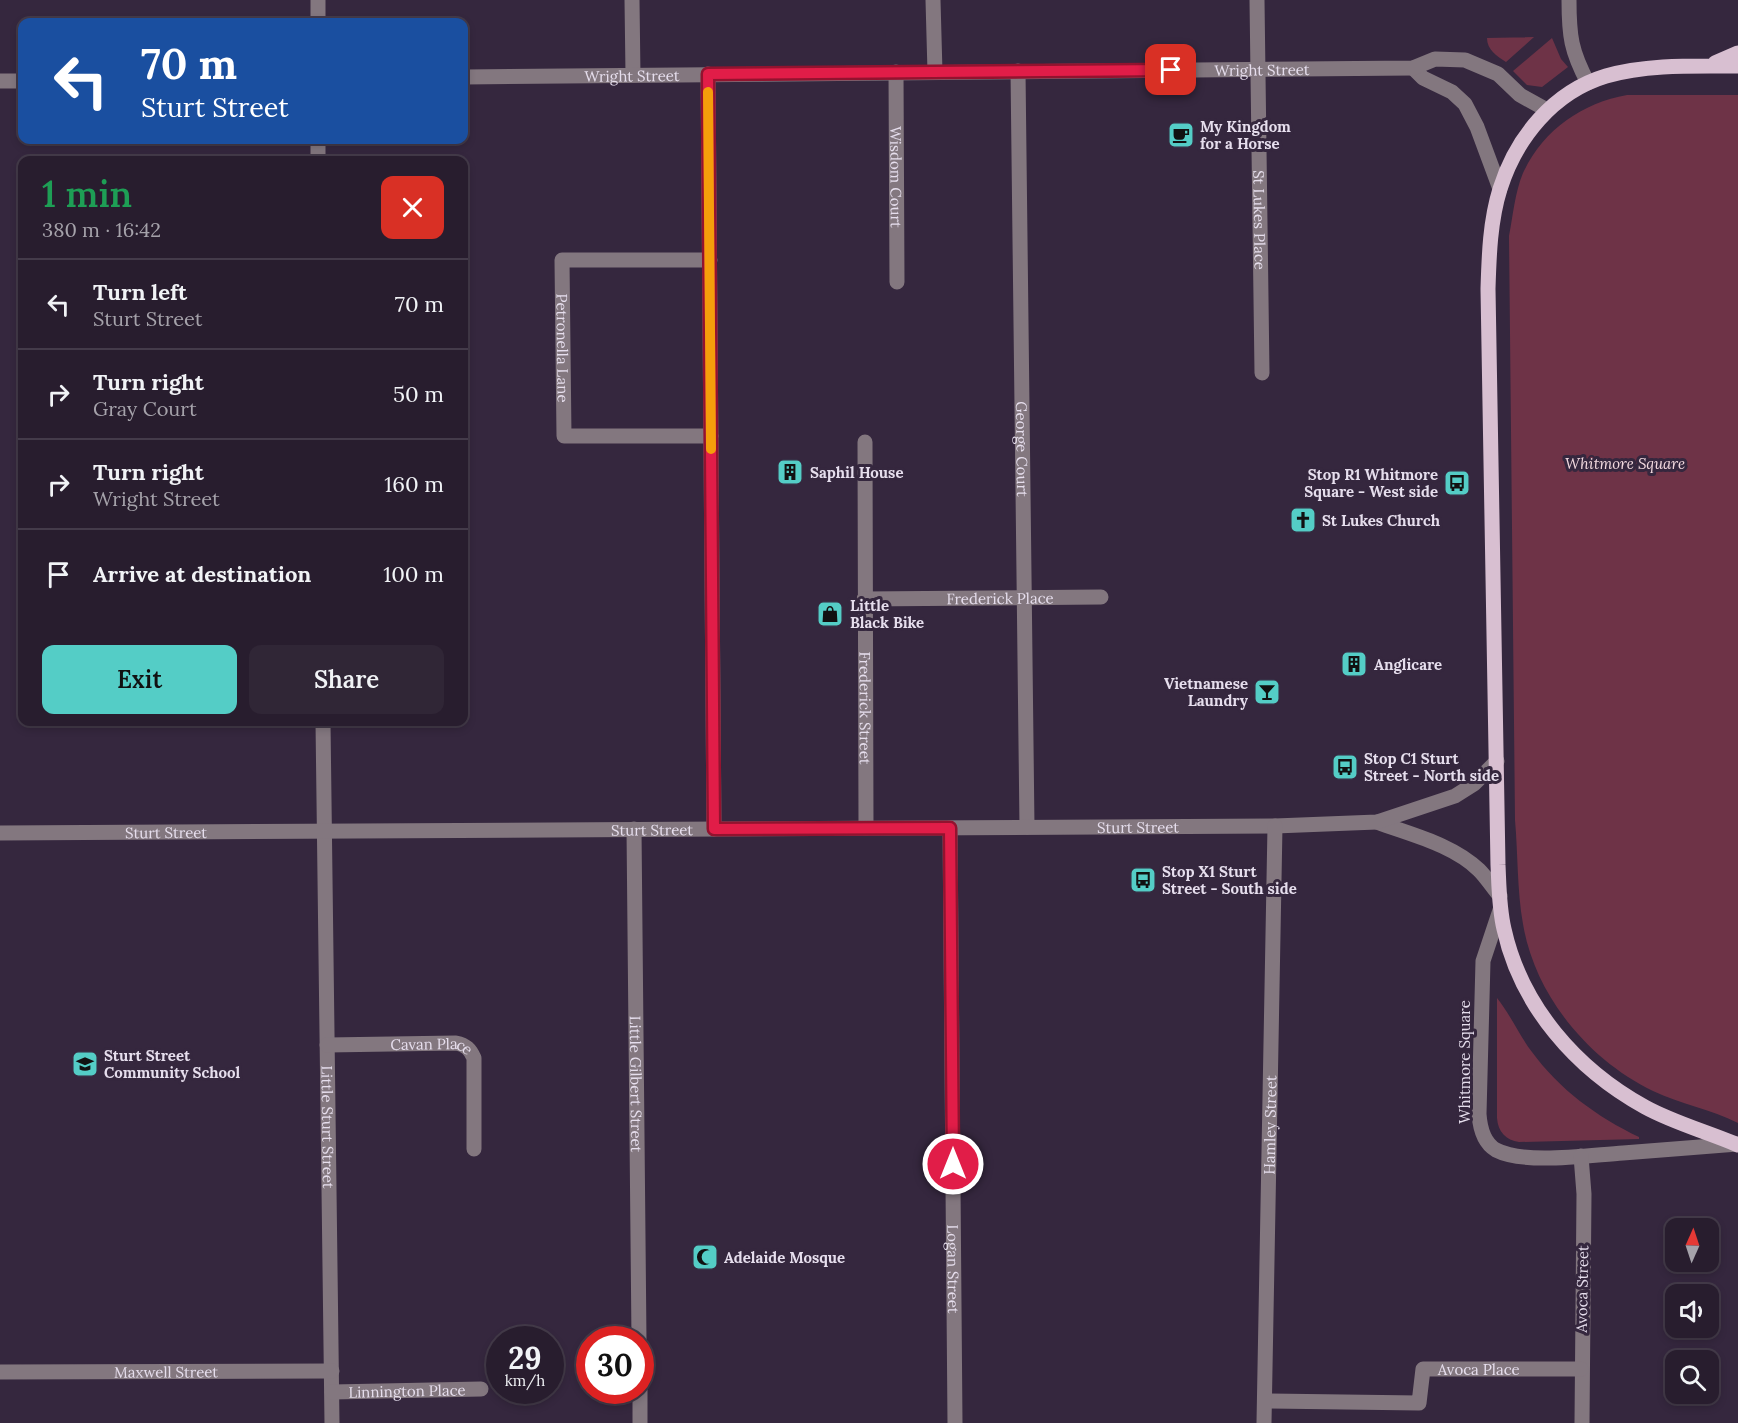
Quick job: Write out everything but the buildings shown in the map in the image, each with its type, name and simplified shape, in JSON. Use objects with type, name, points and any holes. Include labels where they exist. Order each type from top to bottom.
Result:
[{"type":"main road","points":[[1710,66],[1738,53]]},
{"type":"main road","name":"Whitmore Square","points":[[1738,66],[1647,69],[1606,76],[1568,93],[1547,110],[1519,147],[1500,189],[1489,250],[1488,289],[1500,903],[1504,930],[1514,963],[1525,988],[1559,1038],[1582,1062],[1601,1079],[1647,1108],[1738,1144]]},
{"type":"street","points":[[318,0],[318,18]]},
{"type":"street","points":[[632,0],[633,75]]},
{"type":"street","points":[[933,0],[935,72]]},
{"type":"street","name":"St Lukes Place","points":[[1257,0],[1262,373]]},
{"type":"street","points":[[1569,0],[1569,34],[1573,52],[1588,83]]},
{"type":"street","name":"Wright Street","points":[[468,77],[1413,68],[1435,59],[1465,60],[1494,72],[1520,95],[1547,110]]},
{"type":"street","points":[[1413,68],[1423,78],[1452,92],[1465,104],[1477,127],[1500,189]]},
{"type":"street","name":"George Court","points":[[1018,71],[1027,828]]},
{"type":"street","name":"Wisdom Court","points":[[896,72],[897,282]]},
{"type":"street","points":[[708,74],[714,829]]},
{"type":"street","points":[[0,81],[18,81]]},
{"type":"street","name":"Petronella Lane","points":[[710,260],[562,260],[564,436],[711,436]]},
{"type":"street","name":"Frederick Street","points":[[865,442],[866,828]]},
{"type":"street","name":"Frederick Place","points":[[864,599],[1101,597]]},
{"type":"street","name":"Little Sturt Street","points":[[323,726],[332,1423]]},
{"type":"street","name":"Sturt Street","points":[[0,833],[1027,828],[1275,826],[1377,822],[1455,796],[1474,784],[1497,761]]},
{"type":"street","name":"Sturt Street","points":[[1377,822],[1426,839],[1456,854],[1478,870],[1500,903]]},
{"type":"street","name":"Hamley Street","points":[[1264,1423],[1275,826]]},
{"type":"street","name":"Logan Street","points":[[950,828],[955,1423]]},
{"type":"street","name":"Little Gilbert Street","points":[[634,830],[639,1326]]},
{"type":"street","name":"Whitmore Square","points":[[1500,903],[1483,961],[1479,1114],[1481,1129],[1490,1145],[1511,1155],[1534,1157],[1581,1156],[1738,1144]]},
{"type":"street","name":"Cavan Place","points":[[327,1045],[465,1044],[474,1058],[474,1149]]},
{"type":"street","name":"Avoca Street","points":[[1581,1156],[1584,1194],[1582,1423]]},
{"type":"street","name":"Avoca Place","points":[[1265,1401],[1419,1403],[1423,1369],[1581,1369]]},
{"type":"street","name":"Maxwell Street","points":[[0,1372],[332,1371]]},
{"type":"street","name":"Linnington Place","points":[[333,1392],[481,1389]]},
{"type":"street","points":[[640,1404],[640,1423]]},
{"type":"green space","points":[[1534,37],[1506,62],[1496,55],[1487,42],[1487,38]]},
{"type":"green space","points":[[1552,38],[1561,59],[1568,67],[1542,87],[1527,85],[1513,71]]},
{"type":"green space","name":"Whitmore Square","points":[[1627,95],[1738,95],[1738,1123],[1653,1091],[1607,1062],[1587,1044],[1568,1023],[1539,976],[1529,951],[1520,898],[1515,820],[1509,236],[1520,180],[1541,144],[1566,121],[1580,112],[1610,99]]},
{"type":"green space","points":[[1497,998],[1527,1045],[1554,1078],[1580,1101],[1639,1139],[1519,1142],[1504,1134],[1497,1118]]},
{"type":"slow traffic","points":[[708,92],[711,449]]},
{"type":"place","name":"My Kingdom for a Horse","points":[[1181,135]]},
{"type":"place","name":"Saphil House","points":[[790,472]]},
{"type":"place","name":"Stop R1 Whitmore Square - West side","points":[[1457,483]]},
{"type":"place","name":"St Lukes Church","points":[[1303,520]]},
{"type":"place","name":"Little Black Bike","points":[[830,614]]},
{"type":"place","name":"Anglicare","points":[[1354,664]]},
{"type":"place","name":"Vietnamese Laundry","points":[[1267,692]]},
{"type":"place","name":"Stop C1 Sturt Street - North side","points":[[1345,767]]},
{"type":"place","name":"Stop X1 Sturt Street - South side","points":[[1143,880]]},
{"type":"place","name":"Sturt Street Community School","points":[[85,1064]]},
{"type":"place","name":"Adelaide Mosque","points":[[705,1257]]},
{"type":"route","points":[[953,1164],[950,828],[714,829],[708,74],[1171,70]]}]
